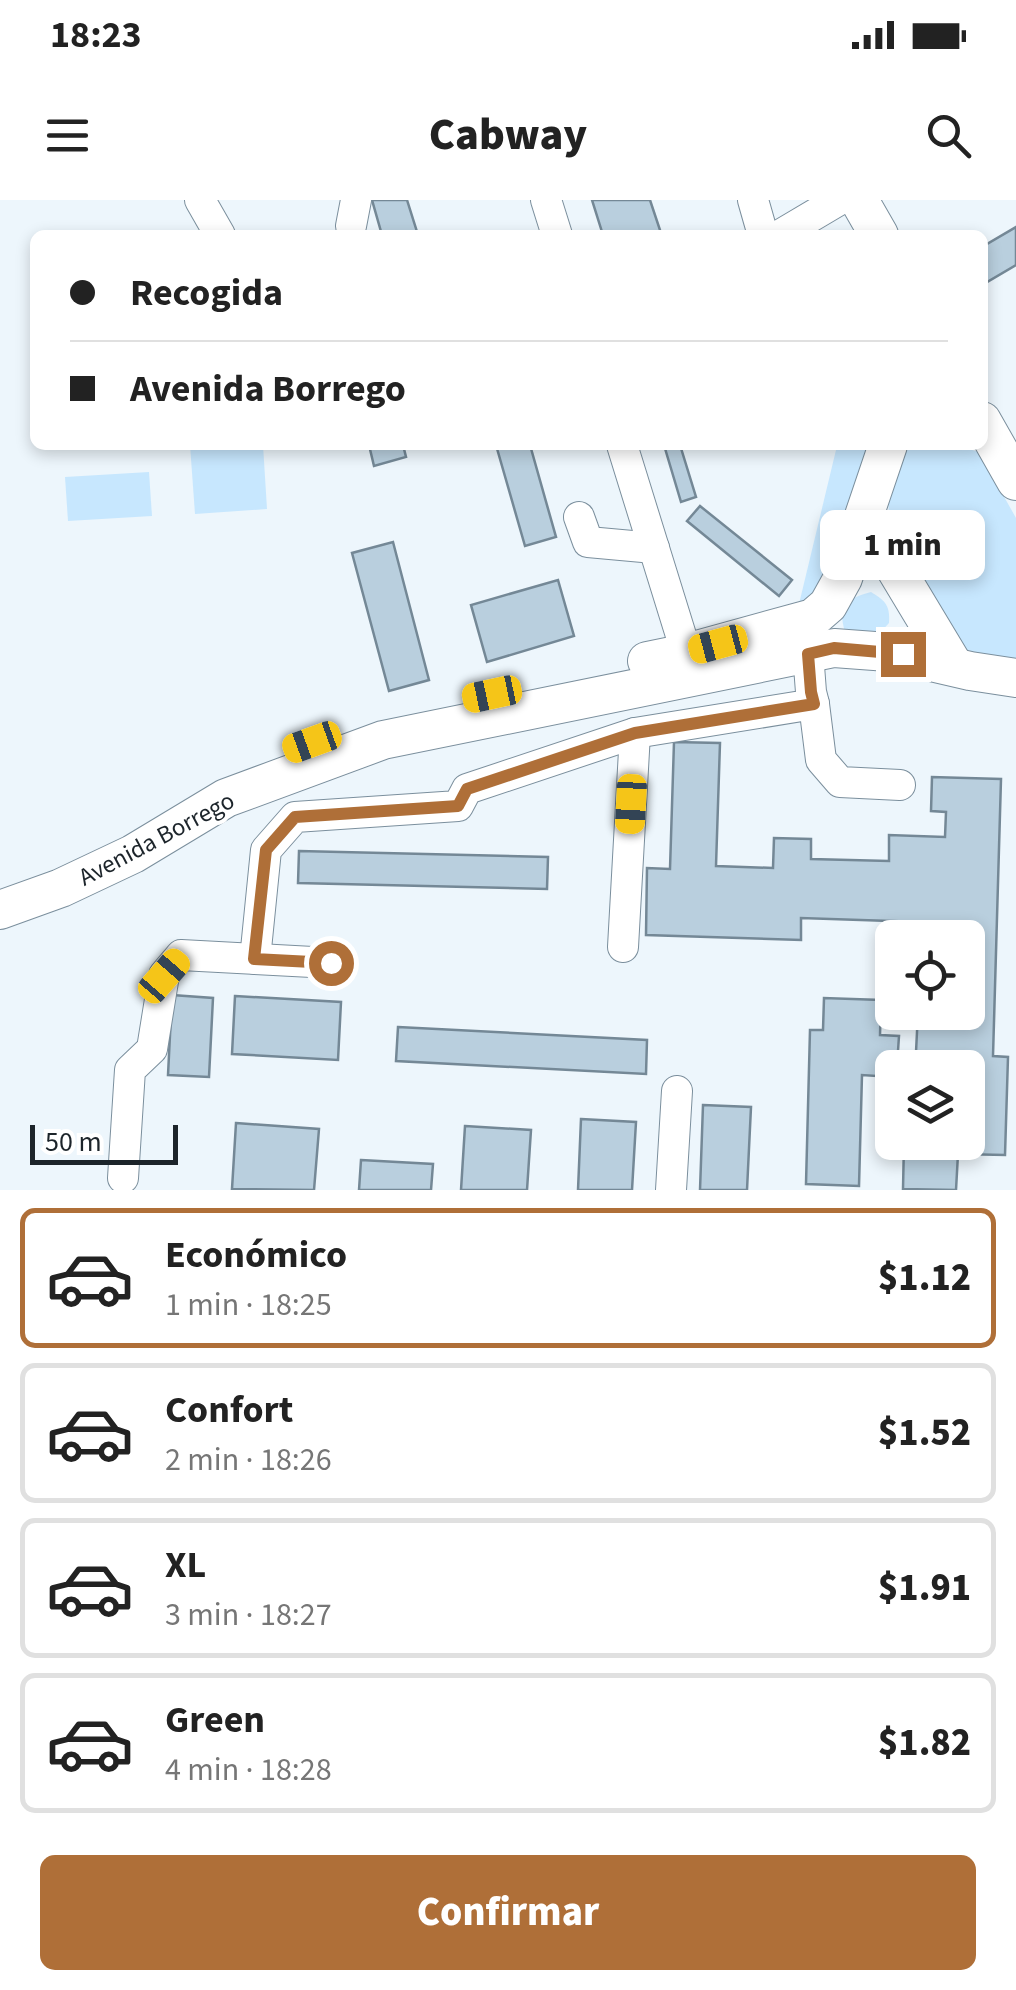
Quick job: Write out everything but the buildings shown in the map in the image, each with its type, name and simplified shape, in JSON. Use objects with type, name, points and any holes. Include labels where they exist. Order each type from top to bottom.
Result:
[{"type":"main road","points":[[859,200],[876,230]]},
{"type":"main road","points":[[988,436],[1016,481]]},
{"type":"main road","name":"Avenida Borrego","points":[[0,910],[61,888],[133,854],[226,798],[383,740],[690,665],[813,618],[828,604],[843,578],[886,450]]},
{"type":"main road","points":[[865,518],[954,666]]},
{"type":"main road","points":[[848,563],[867,568],[882,579],[902,612],[906,636],[903,654]]},
{"type":"main road","name":"Avenida Borrego","points":[[0,886],[122,834],[216,777],[376,718],[690,665],[834,648],[903,654],[1011,675]]},
{"type":"street","points":[[764,223],[798,200]]},
{"type":"street","points":[[764,223],[839,200]]},
{"type":"street","points":[[207,202],[218,230]]},
{"type":"street","points":[[624,450],[690,665]]},
{"type":"street","points":[[580,517],[588,542],[654,548]]},
{"type":"street","points":[[808,654],[821,760],[840,782],[900,785]]},
{"type":"street","points":[[254,959],[266,850],[295,817],[458,806],[467,789],[635,733],[814,704]]},
{"type":"street","points":[[624,947],[635,733]]},
{"type":"street","points":[[123,1178],[130,1070],[152,1049],[164,976],[182,955],[331,963]]},
{"type":"street","points":[[671,1190],[678,1092]]},
{"type":"shaded area","points":[[190,450],[263,450],[267,509],[195,514]]},
{"type":"shaded area","points":[[836,450],[869,450],[814,600],[799,604]]},
{"type":"shaded area","points":[[908,450],[979,452],[1016,518],[1016,659],[1003,661],[958,647],[889,526],[888,479]]},
{"type":"shaded area","points":[[149,472],[152,516],[68,521],[65,477]]},
{"type":"shaded area","points":[[871,592],[886,604],[889,623],[878,635],[845,632],[842,616],[846,604]]},
{"type":"route","points":[[331,963],[254,959],[266,850],[295,817],[458,806],[467,789],[635,733],[814,704],[808,654],[834,648],[903,654]]}]
